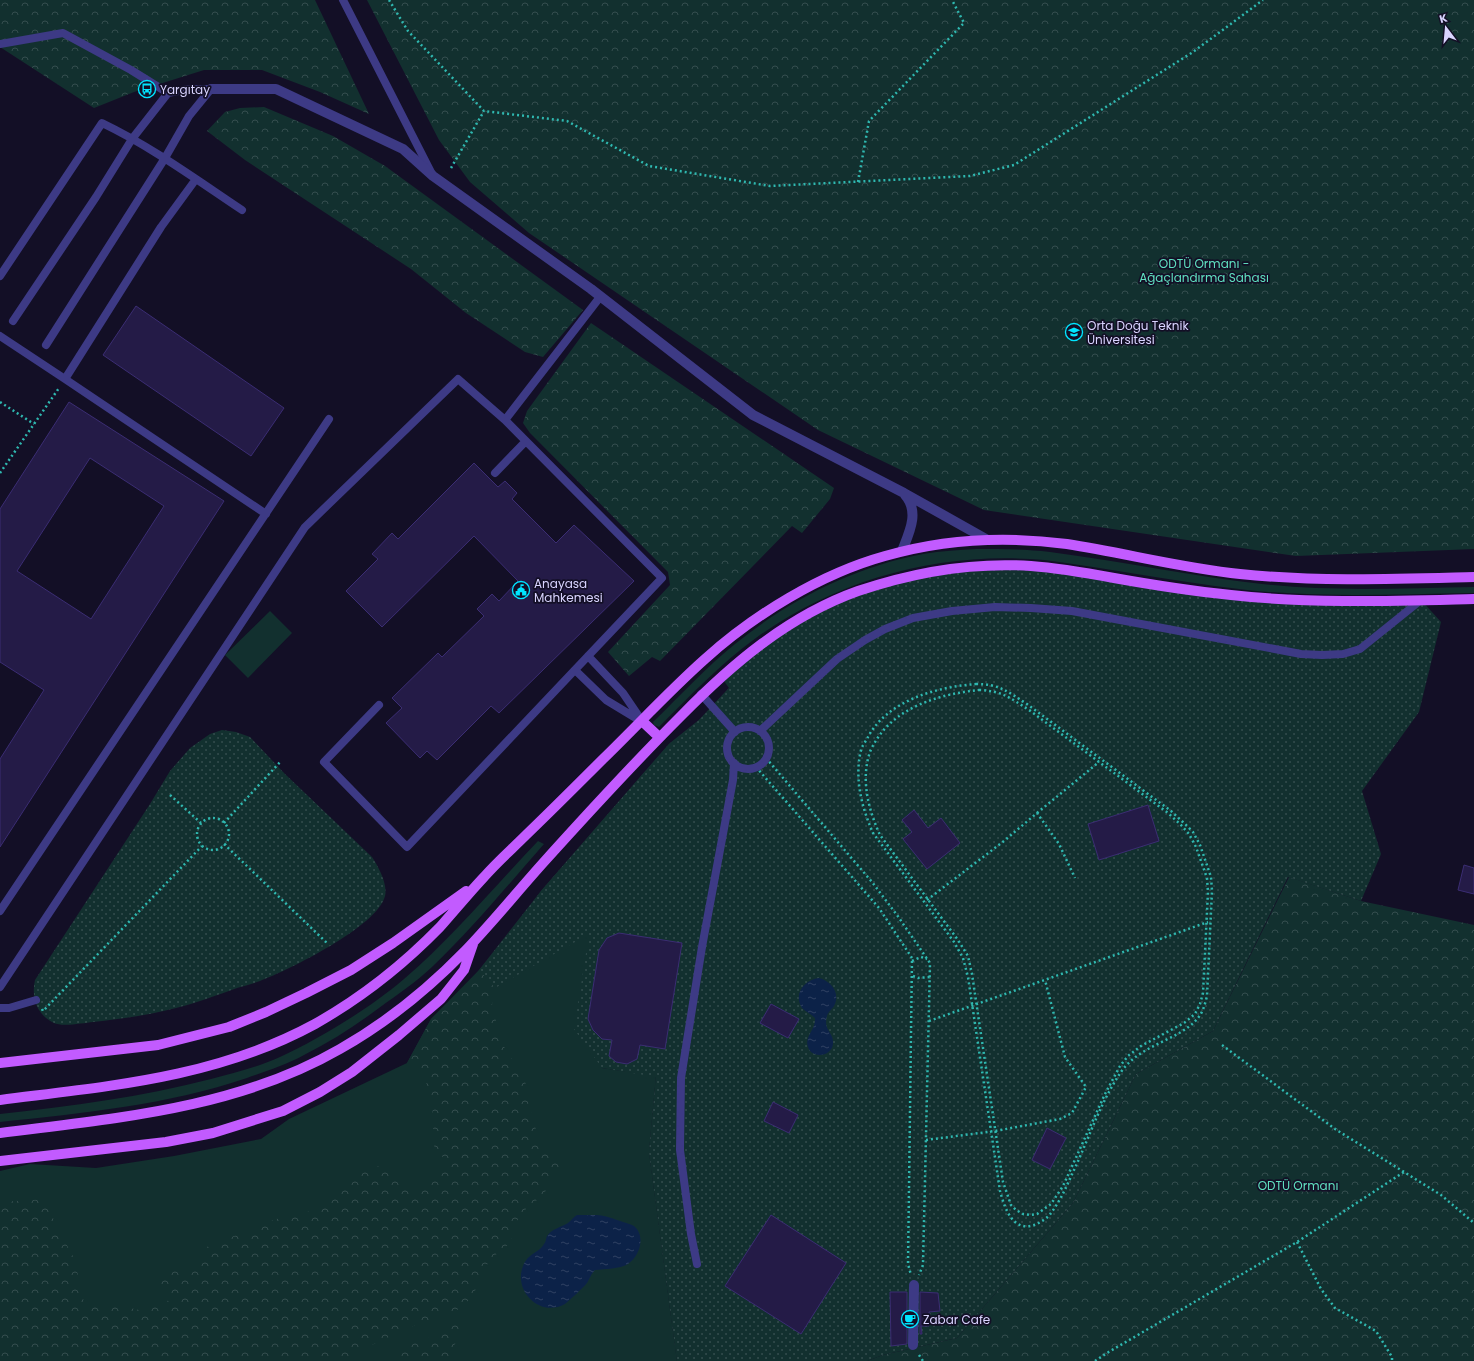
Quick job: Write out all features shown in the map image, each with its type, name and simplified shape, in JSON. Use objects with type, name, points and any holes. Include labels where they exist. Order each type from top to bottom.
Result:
[{"type":"main road","points":[[0,1100],[123,1084],[186,1072],[233,1060],[260,1050],[323,1019],[380,981],[410,956],[437,929],[485,876],[689,673],[716,650],[746,626],[769,611],[823,580],[855,566],[902,551],[953,542],[986,539],[1065,544],[1209,571],[1273,577],[1323,580],[1474,577]]},
{"type":"main road","points":[[0,1133],[163,1111],[244,1092],[309,1066],[341,1049],[387,1018],[419,993],[473,942],[567,836],[701,694],[758,646],[824,605],[849,594],[907,577],[948,568],[992,565],[1031,566],[1234,596],[1331,601],[1474,599]]},
{"type":"main road","points":[[642,721],[659,738]]},
{"type":"main road","points":[[0,1063],[158,1045],[229,1027],[306,994],[351,970],[415,928],[485,876]]},
{"type":"main road","points":[[2,1162],[166,1142],[213,1133],[283,1111],[320,1092],[352,1072],[441,999],[464,970],[473,942]]},
{"type":"street","points":[[211,89],[276,89],[403,149],[433,176],[600,297],[753,415],[904,493],[986,539]]},
{"type":"street","points":[[902,551],[909,535],[913,518],[910,500],[904,493]]},
{"type":"street","points":[[913,1345],[914,1285]]},
{"type":"lane","points":[[343,0],[433,176]]},
{"type":"lane","points":[[0,44],[63,33],[131,70],[168,93]]},
{"type":"lane","points":[[13,321],[96,197],[132,138],[168,93],[189,89],[211,89]]},
{"type":"lane","points":[[46,345],[189,116],[211,89]]},
{"type":"lane","points":[[0,276],[102,123],[132,138],[242,210]]},
{"type":"lane","points":[[65,379],[161,227],[196,179]]},
{"type":"lane","points":[[505,420],[600,297]]},
{"type":"lane","points":[[0,336],[266,514]]},
{"type":"lane","points":[[0,987],[305,527],[458,379],[505,420],[662,578],[407,847],[324,762],[379,705]]},
{"type":"lane","points":[[0,911],[329,420]]},
{"type":"lane","points":[[495,473],[526,441]]},
{"type":"lane","points":[[760,731],[837,659],[865,640],[885,629],[913,618],[952,611],[995,607],[1072,611],[1301,654],[1322,655],[1343,654],[1360,649],[1421,600]]},
{"type":"lane","points":[[588,656],[623,692],[642,721]]},
{"type":"lane","points":[[575,670],[606,700],[642,721]]},
{"type":"lane","points":[[701,694],[734,732]]},
{"type":"lane","points":[[741,728],[754,728],[760,731],[766,736],[769,744],[769,751],[766,758],[756,767],[747,769],[736,765],[729,758],[727,751],[727,744],[730,737],[734,732],[741,728]]},
{"type":"lane","points":[[697,1264],[690,1226],[680,1150],[679,1112],[681,1078],[702,947],[736,765]]},
{"type":"lane","points":[[0,1008],[9,1008],[36,1000]]},
{"type":"path","points":[[389,0],[408,31],[484,111],[567,121],[649,166],[770,186],[970,176],[1014,165],[1193,52],[1263,0]]},
{"type":"path","points":[[858,182],[869,121],[964,24],[952,0]]},
{"type":"path","points":[[451,168],[484,111]]},
{"type":"path","points":[[0,473],[65,379]]},
{"type":"path","points":[[0,402],[34,424]]},
{"type":"path","points":[[990,684],[1002,688],[1027,704],[1170,811],[1192,832],[1200,846],[1211,877],[1212,921],[1207,996],[1204,1007],[1198,1018],[1188,1027],[1142,1052],[1121,1071],[1105,1100],[1063,1196],[1050,1214],[1043,1220],[1028,1226],[1021,1225],[1008,1215],[1000,1191],[972,1006],[966,967],[959,949],[873,833],[866,817],[860,788],[859,764],[862,749],[870,734],[880,719],[896,708],[949,687],[990,684]]},
{"type":"path","points":[[979,690],[992,691],[1005,695],[1029,710],[1168,813],[1189,834],[1196,847],[1206,878],[1208,892],[1203,993],[1200,1004],[1194,1014],[1184,1023],[1141,1046],[1128,1056],[1120,1066],[1104,1094],[1063,1186],[1051,1204],[1044,1210],[1030,1215],[1023,1214],[1011,1205],[1003,1182],[968,956],[928,900],[880,836],[868,803],[866,768],[869,754],[887,725],[902,714],[920,705],[953,694],[979,690]]},
{"type":"path","points":[[766,758],[872,882],[930,963],[923,1265],[914,1285]]},
{"type":"path","points":[[224,823],[281,761]]},
{"type":"path","points":[[928,900],[1004,841],[1099,762]]},
{"type":"path","points":[[756,767],[879,908],[912,958],[908,1264],[914,1285]]},
{"type":"path","points":[[170,795],[201,823]]},
{"type":"path","points":[[1037,813],[1058,844],[1075,878]]},
{"type":"path","points":[[210,818],[220,820],[224,823],[228,832],[228,838],[224,844],[217,849],[212,850],[202,846],[199,842],[197,832],[201,823],[210,818]]},
{"type":"path","points":[[224,844],[328,944]]},
{"type":"path","points":[[36,1000],[43,1011],[202,846]]},
{"type":"path","points":[[929,1021],[1212,921]]},
{"type":"path","points":[[912,961],[921,957],[927,959]]},
{"type":"path","points":[[912,976],[918,978],[930,977]]},
{"type":"path","points":[[926,1140],[991,1132],[1060,1119],[1072,1113],[1086,1087],[1065,1057],[1045,980]]},
{"type":"path","points":[[1222,1045],[1335,1129],[1441,1195],[1474,1223]]},
{"type":"path","points":[[1095,1361],[1297,1242],[1404,1172]]},
{"type":"path","points":[[1297,1242],[1321,1289],[1335,1308],[1376,1331],[1392,1357],[1392,1361]]},
{"type":"green space","points":[[0,0],[315,0],[369,114],[320,92],[262,70],[204,70],[134,92],[94,108],[0,47]]},
{"type":"green space","name":"ODTÜ Ormanı - Ağaçlandırma Sahası","points":[[367,0],[1474,0],[1474,549],[1296,556],[984,510],[818,430],[529,233],[470,182],[439,140]]},
{"type":"green space","points":[[264,107],[333,136],[385,166],[583,310],[543,357],[525,352],[466,313],[411,269],[245,160],[207,131],[225,112],[240,108]]},
{"type":"green space","points":[[591,323],[834,488],[830,499],[802,533],[792,526],[660,661],[652,657],[629,676],[608,652],[670,585],[668,572],[530,433],[523,423],[527,411]]},
{"type":"green space","points":[[977,549],[1050,552],[1262,584],[1315,588],[1368,589],[1474,587],[1474,593],[1360,595],[1304,594],[1247,590],[1044,560],[1006,558],[968,560],[930,565],[893,573],[857,585],[822,599],[788,617],[756,638],[730,659],[659,727],[654,725],[653,722],[703,672],[735,644],[777,613],[823,587],[872,567],[897,560],[930,553]]},
{"type":"green space","points":[[992,565],[1192,591],[1421,600],[1441,622],[1419,712],[1362,791],[1381,854],[1361,901],[1288,877],[1213,1031],[1136,1074],[1073,1203],[957,1338],[883,1355],[867,1361],[677,1361],[649,1152],[656,1077],[602,1068],[574,1029],[589,934],[495,988],[479,970],[541,891],[669,744],[699,720],[729,688],[721,677],[758,646],[863,589]]},
{"type":"green space","points":[[270,611],[292,633],[248,678],[225,655]]},
{"type":"green space","points":[[729,688],[677,1361],[649,1152],[656,1076],[589,933],[495,988],[492,1004],[501,1042],[522,1074],[527,1087],[528,1102],[537,1133],[542,1143],[556,1153],[561,1163],[558,1172],[543,1195],[526,1209],[516,1222],[510,1243],[493,1257],[483,1270],[481,1280],[471,1298],[459,1309],[422,1322],[365,1348],[355,1361],[0,1361],[0,1202],[47,1199],[54,1221],[76,1262],[79,1283],[85,1306],[114,1302],[137,1310],[148,1303],[163,1305],[172,1297],[158,1282],[168,1270],[186,1273],[197,1268],[202,1249],[276,1219],[303,1215],[340,1190],[350,1176],[379,1166],[402,1181],[421,1190],[445,1160],[434,1146],[432,1101],[426,1082],[417,1069],[407,1063],[431,1019],[470,981],[506,938],[541,891],[669,744],[699,720]]},
{"type":"green space","points":[[222,730],[236,732],[250,737],[285,774],[372,857],[380,870],[386,891],[379,908],[367,920],[331,946],[291,967],[257,982],[192,1004],[145,1015],[79,1024],[58,1024],[48,1020],[39,1011],[35,999],[35,980],[170,771],[190,748],[210,734]]},
{"type":"green space","points":[[538,841],[544,844],[447,953],[420,978],[361,1021],[297,1059],[247,1078],[187,1095],[125,1107],[0,1122],[0,1114],[133,1096],[211,1079],[263,1064],[296,1049],[328,1032],[361,1011],[404,979],[456,929]]},
{"type":"green space","name":"ODTÜ Ormanı","points":[[1289,877],[1361,901],[1474,925],[1474,1361],[867,1361],[883,1355],[957,1338],[1073,1203],[1136,1074],[1213,1031]]},
{"type":"green space","points":[[589,933],[602,1068],[656,1076],[649,1152],[677,1361],[0,1361],[0,1171],[30,1164],[96,1168],[174,1156],[261,1139],[289,1119],[407,1063],[431,1019],[479,970],[496,987]]},
{"type":"green space","points":[[444,1323],[457,1324],[461,1330],[448,1361],[389,1361],[404,1349],[420,1340],[432,1337]]},
{"type":"water","points":[[819,978],[834,988],[836,997],[834,1006],[828,1013],[826,1021],[827,1028],[833,1039],[832,1047],[830,1051],[822,1055],[814,1054],[808,1047],[807,1043],[814,1026],[815,1018],[802,1008],[799,998],[799,993],[805,985],[814,979]]},
{"type":"water","points":[[577,1215],[610,1217],[634,1226],[638,1230],[641,1240],[636,1256],[624,1266],[595,1270],[587,1283],[565,1304],[556,1307],[538,1305],[525,1293],[521,1275],[523,1266],[528,1258],[542,1247],[549,1234],[568,1223]]},
{"type":"building","points":[[136,306],[284,408],[251,456],[103,355]]},
{"type":"building","points":[[69,402],[224,501],[0,847],[0,759],[44,690],[0,662],[0,509]],"holes":[[[90,458],[164,506],[91,619],[17,571]]]},
{"type":"building","points":[[474,463],[498,487],[505,481],[517,493],[512,499],[556,543],[574,525],[634,581],[499,713],[491,706],[437,760],[427,751],[420,758],[386,723],[402,708],[392,698],[438,653],[442,657],[484,616],[477,609],[492,594],[499,601],[518,581],[474,536],[382,627],[346,591],[378,559],[372,554],[392,533],[398,539]]},
{"type":"building","points":[[1148,805],[1159,841],[1099,860],[1088,824]]},
{"type":"building","points":[[914,810],[928,828],[941,818],[960,843],[927,869],[903,839],[912,832],[902,820]]},
{"type":"building","points":[[1464,865],[1474,868],[1474,894],[1458,890]]},
{"type":"building","points":[[619,933],[682,943],[665,1049],[640,1045],[637,1059],[627,1064],[616,1062],[609,1056],[612,1040],[602,1039],[593,1030],[588,1019],[599,950],[607,938]]},
{"type":"building","points":[[771,1004],[799,1019],[788,1038],[760,1023]]},
{"type":"building","points":[[773,1102],[798,1115],[789,1133],[764,1121]]},
{"type":"building","points":[[1047,1128],[1066,1138],[1050,1169],[1032,1160]]},
{"type":"building","points":[[771,1215],[846,1263],[801,1334],[725,1286]]},
{"type":"building","points":[[890,1292],[907,1292],[907,1344],[891,1346]]},
{"type":"building","points":[[920,1292],[938,1293],[940,1311],[929,1312],[929,1326],[921,1326],[922,1334],[920,1334]]},
{"type":"place","name":"Yargıtay","points":[[147,89]]},
{"type":"place","name":"Orta Doğu Teknik Üniversitesi","points":[[1074,332]]},
{"type":"place","name":"Anayasa Mahkemesi","points":[[521,590]]},
{"type":"place","name":"Zabar Cafe","points":[[910,1319]]}]
